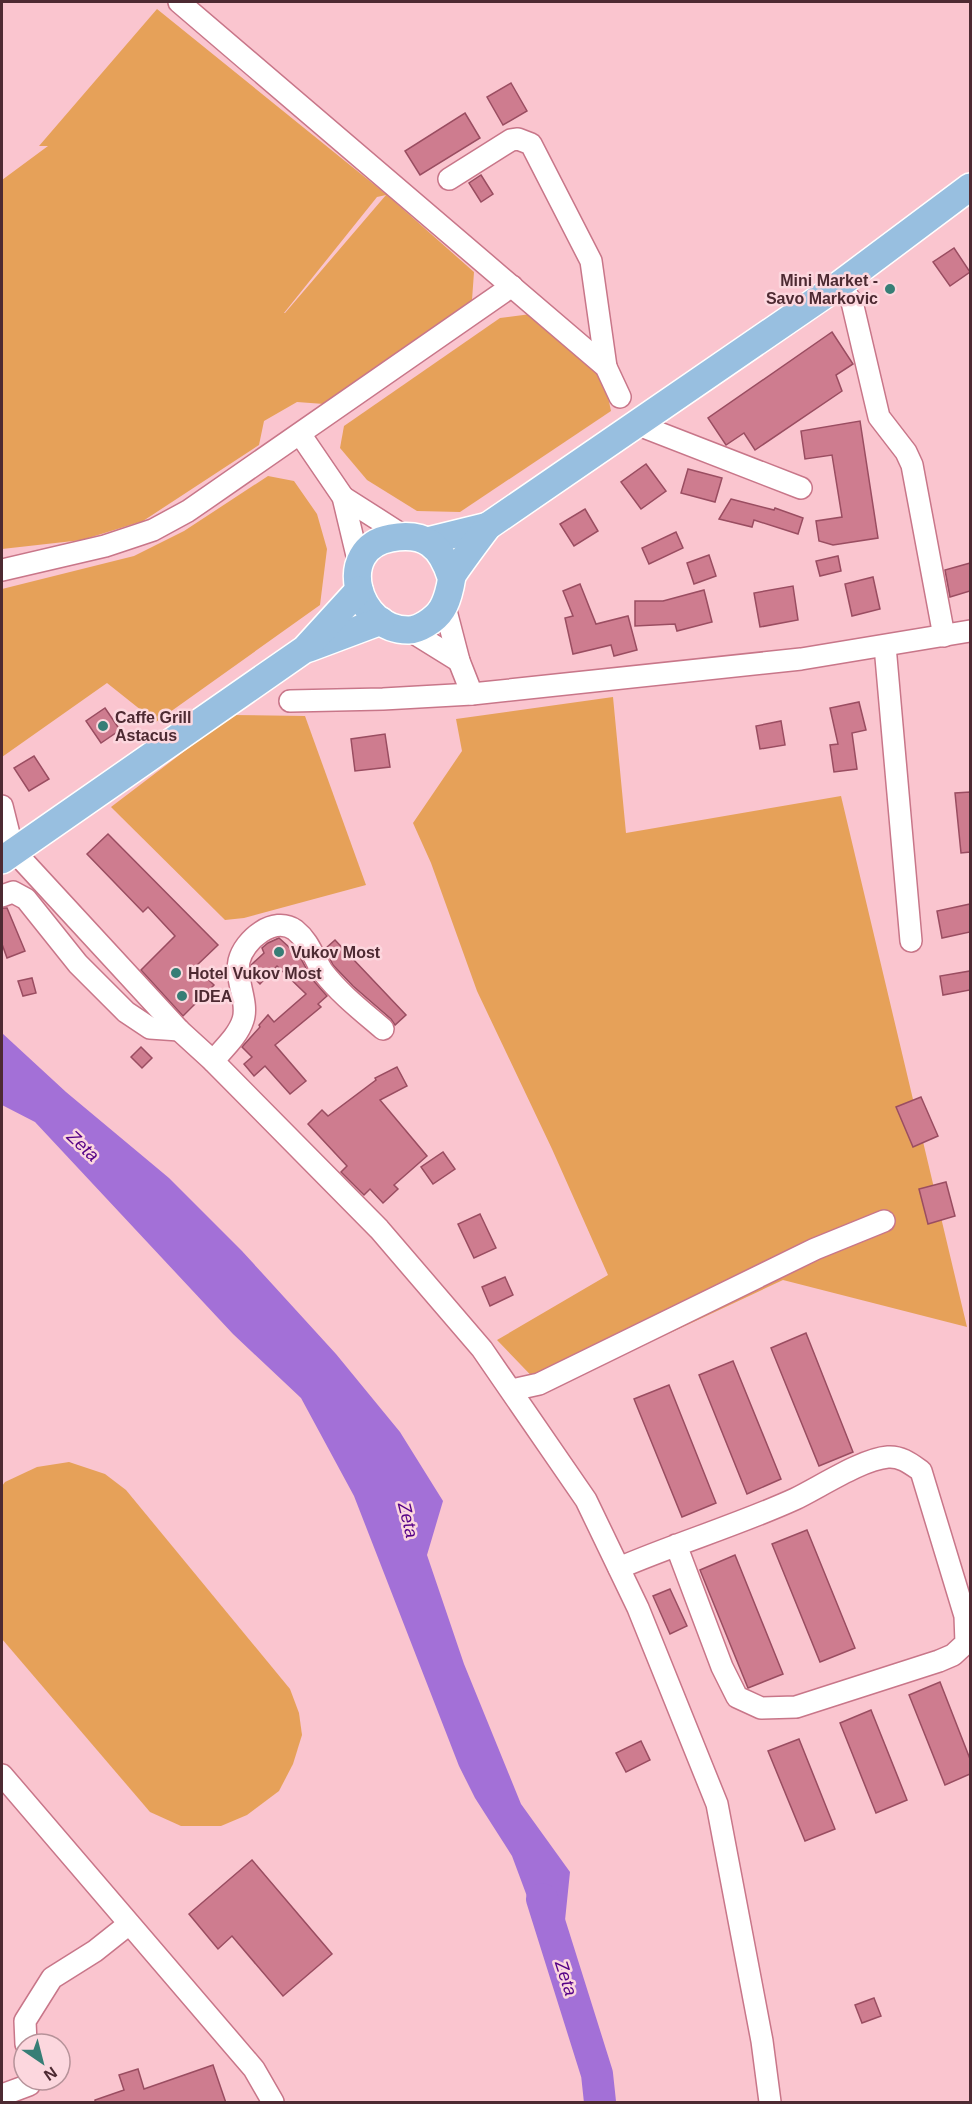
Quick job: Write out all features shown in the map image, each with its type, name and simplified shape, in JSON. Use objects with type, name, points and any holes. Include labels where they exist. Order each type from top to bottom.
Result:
[{"type":"main road","points":[[488,526],[416,538],[386,539],[372,546],[362,558],[359,577],[361,599],[368,610],[392,627],[409,630],[418,628],[437,617],[445,607],[452,577],[488,526],[839,285],[970,187]]},
{"type":"main road","points":[[416,538],[439,550],[447,562],[452,577]]},
{"type":"main road","points":[[305,649],[359,577]]},
{"type":"main road","points":[[7,855],[305,649],[381,621]]},
{"type":"street","points":[[179,2],[606,367]]},
{"type":"street","points":[[449,179],[511,140],[518,139],[531,144],[591,261],[606,367],[620,397]]},
{"type":"street","points":[[839,285],[852,302],[879,417],[906,452],[912,465],[944,636]]},
{"type":"street","points":[[2,570],[105,546],[153,530],[188,511],[512,286]]},
{"type":"street","points":[[636,424],[801,488]]},
{"type":"street","points":[[300,434],[343,497],[359,577]]},
{"type":"street","points":[[343,497],[416,538]]},
{"type":"street","points":[[445,607],[459,662],[472,694]]},
{"type":"street","points":[[409,630],[459,662]]},
{"type":"street","points":[[290,700],[383,699],[472,694],[801,659],[970,631]]},
{"type":"street","points":[[885,646],[911,941]]},
{"type":"street","points":[[2,806],[7,855],[379,1229],[482,1349],[586,1500],[638,1608],[717,1804],[762,2041],[770,2103]]},
{"type":"street","points":[[2,896],[13,891],[26,899],[78,964],[126,1012],[150,1028],[179,1030]]},
{"type":"street","points":[[213,1061],[243,1020],[244,1010],[238,978],[239,960],[244,949],[256,935],[272,927],[283,925],[293,929],[309,944],[323,971],[353,1004],[383,1029]]},
{"type":"street","points":[[512,1390],[539,1384],[814,1249],[884,1221]]},
{"type":"street","points":[[619,1568],[676,1545],[794,1499],[865,1464],[887,1457],[903,1459],[921,1471],[965,1616],[966,1643],[953,1655],[939,1661],[796,1707],[761,1708],[737,1697],[722,1667],[676,1545]]},
{"type":"street","points":[[2,1775],[254,2069],[273,2103]]},
{"type":"street","points":[[25,2032],[25,2021],[52,1978],[95,1951],[129,1924]]},
{"type":"shaded area","points":[[157,9],[387,195],[474,272],[472,300],[324,404],[297,402],[264,421],[259,445],[143,521],[82,540],[2,549],[2,180],[48,146],[39,146]],"holes":[[[386,195],[285,313],[377,197]]]},
{"type":"shaded area","points":[[531,314],[603,373],[611,411],[460,512],[417,511],[367,480],[340,448],[344,426],[500,318]]},
{"type":"shaded area","points":[[268,476],[294,481],[317,514],[327,549],[320,605],[156,722],[107,683],[2,757],[2,589],[134,556],[184,531]]},
{"type":"shaded area","points":[[613,697],[626,833],[841,796],[967,1327],[783,1280],[546,1391],[497,1340],[608,1275],[552,1149],[477,991],[431,863],[413,823],[462,751],[456,719]]},
{"type":"shaded area","points":[[232,715],[305,716],[366,885],[244,918],[225,920],[111,807]]},
{"type":"shaded area","points":[[69,1462],[105,1474],[126,1490],[290,1689],[299,1713],[302,1735],[293,1764],[279,1791],[247,1815],[221,1826],[181,1826],[150,1812],[2,1639],[2,1486],[5,1482],[37,1467]]},
{"type":"water","points":[[2,1033],[66,1092],[169,1178],[242,1251],[336,1354],[400,1432],[443,1501],[427,1555],[464,1664],[521,1804],[570,1872],[564,1930],[556,1940],[544,1942],[512,1856],[475,1798],[459,1766],[354,1496],[301,1398],[233,1334],[35,1122],[2,1105]]},
{"type":"building","points":[[511,83],[527,111],[503,125],[487,97]]},
{"type":"building","points":[[465,113],[480,138],[420,175],[405,151]]},
{"type":"building","points":[[481,175],[493,194],[481,202],[469,183]]},
{"type":"building","points":[[954,248],[970,272],[950,286],[933,262]]},
{"type":"building","points":[[832,332],[853,364],[836,375],[842,391],[755,450],[744,433],[726,445],[708,418]]},
{"type":"building","points":[[860,421],[878,538],[833,545],[819,541],[816,521],[842,517],[832,455],[805,459],[801,431]]},
{"type":"building","points":[[646,464],[666,491],[641,509],[621,482]]},
{"type":"building","points":[[688,469],[722,478],[715,502],[681,493]]},
{"type":"building","points":[[731,499],[774,510],[775,508],[803,518],[798,534],[754,520],[752,527],[719,519]]},
{"type":"building","points":[[585,509],[598,531],[574,546],[560,524]]},
{"type":"building","points":[[676,532],[683,548],[649,564],[642,548]]},
{"type":"building","points":[[709,555],[716,576],[694,584],[687,563]]},
{"type":"building","points":[[838,556],[841,571],[820,576],[816,561]]},
{"type":"building","points":[[970,563],[970,591],[950,597],[945,570]]},
{"type":"building","points":[[873,577],[880,609],[852,616],[845,584]]},
{"type":"building","points":[[580,584],[596,624],[628,616],[637,650],[614,656],[611,645],[573,654],[565,618],[573,616],[563,591]]},
{"type":"building","points":[[793,586],[798,620],[760,627],[754,593]]},
{"type":"building","points":[[704,590],[712,622],[677,631],[675,624],[635,626],[635,601],[663,601]]},
{"type":"building","points":[[859,702],[866,730],[852,733],[857,769],[834,772],[830,745],[838,744],[830,708]]},
{"type":"building","name":"Caffe Grill Astacus","points":[[105,708],[120,730],[101,743],[86,721]]},
{"type":"building","points":[[781,721],[785,745],[760,749],[756,726]]},
{"type":"building","points":[[385,734],[390,767],[355,771],[351,739]]},
{"type":"building","points":[[34,756],[49,779],[29,791],[14,768]]},
{"type":"building","points":[[970,792],[970,852],[961,853],[955,793]]},
{"type":"building","points":[[108,834],[218,945],[195,967],[214,985],[183,1016],[141,970],[175,936],[148,907],[143,912],[87,854]]},
{"type":"building","points":[[970,904],[970,932],[942,938],[937,911]]},
{"type":"building","points":[[2,908],[7,908],[25,951],[7,958],[2,944]]},
{"type":"building","points":[[279,938],[300,957],[312,979],[327,996],[318,1004],[321,1007],[275,1045],[306,1081],[290,1094],[265,1066],[254,1076],[244,1064],[252,1057],[242,1047],[268,1015],[274,1022],[306,994],[277,966],[260,984],[252,976],[251,965],[264,953],[262,948]]},
{"type":"building","points":[[335,940],[406,1015],[395,1025],[333,965],[325,949]]},
{"type":"building","points":[[970,971],[970,990],[943,995],[940,976]]},
{"type":"building","points":[[32,978],[36,993],[23,996],[18,981]]},
{"type":"building","points":[[141,1047],[152,1058],[142,1068],[131,1057]]},
{"type":"building","points":[[397,1067],[407,1086],[380,1100],[427,1156],[394,1185],[398,1189],[383,1203],[370,1189],[364,1195],[341,1172],[347,1166],[308,1124],[322,1110],[328,1116],[376,1080],[375,1078]]},
{"type":"building","points":[[921,1097],[938,1136],[913,1147],[896,1107]]},
{"type":"building","points":[[443,1152],[455,1169],[433,1184],[421,1167]]},
{"type":"building","points":[[946,1182],[955,1216],[928,1224],[919,1189]]},
{"type":"building","points":[[480,1214],[496,1248],[474,1258],[458,1224]]},
{"type":"building","points":[[505,1277],[513,1295],[490,1306],[482,1287]]},
{"type":"building","points":[[806,1333],[853,1452],[819,1466],[771,1348]]},
{"type":"building","points":[[733,1361],[781,1479],[747,1494],[699,1375]]},
{"type":"building","points":[[669,1385],[716,1503],[682,1517],[634,1399]]},
{"type":"building","points":[[807,1530],[855,1648],[820,1662],[772,1544]]},
{"type":"building","points":[[735,1555],[783,1674],[748,1688],[700,1570]]},
{"type":"building","points":[[670,1589],[687,1626],[670,1634],[653,1596]]},
{"type":"building","points":[[940,1682],[970,1759],[970,1774],[945,1785],[909,1695]]},
{"type":"building","points":[[871,1710],[907,1800],[876,1813],[840,1723]]},
{"type":"building","points":[[799,1739],[835,1829],[805,1841],[768,1751]]},
{"type":"building","points":[[641,1741],[650,1760],[626,1772],[616,1753]]},
{"type":"building","points":[[252,1860],[332,1954],[283,1996],[232,1936],[218,1949],[189,1914]]},
{"type":"building","points":[[874,1998],[881,2016],[862,2023],[855,2005]]},
{"type":"building","points":[[213,2065],[226,2103],[95,2103],[95,2100],[124,2090],[119,2075],[138,2069],[144,2089]]},
{"type":"waterway","name":"Zeta","points":[[542,1899],[597,2074],[600,2102]]},
{"type":"place","name":"Mini Market - Savo Markovic","points":[[890,289]]},
{"type":"place","name":"Caffe Grill Astacus","points":[[103,726]]},
{"type":"place","name":"Vukov Most","points":[[279,952]]},
{"type":"place","name":"Hotel Vukov Most","points":[[176,973]]},
{"type":"place","name":"IDEA","points":[[182,996]]}]
